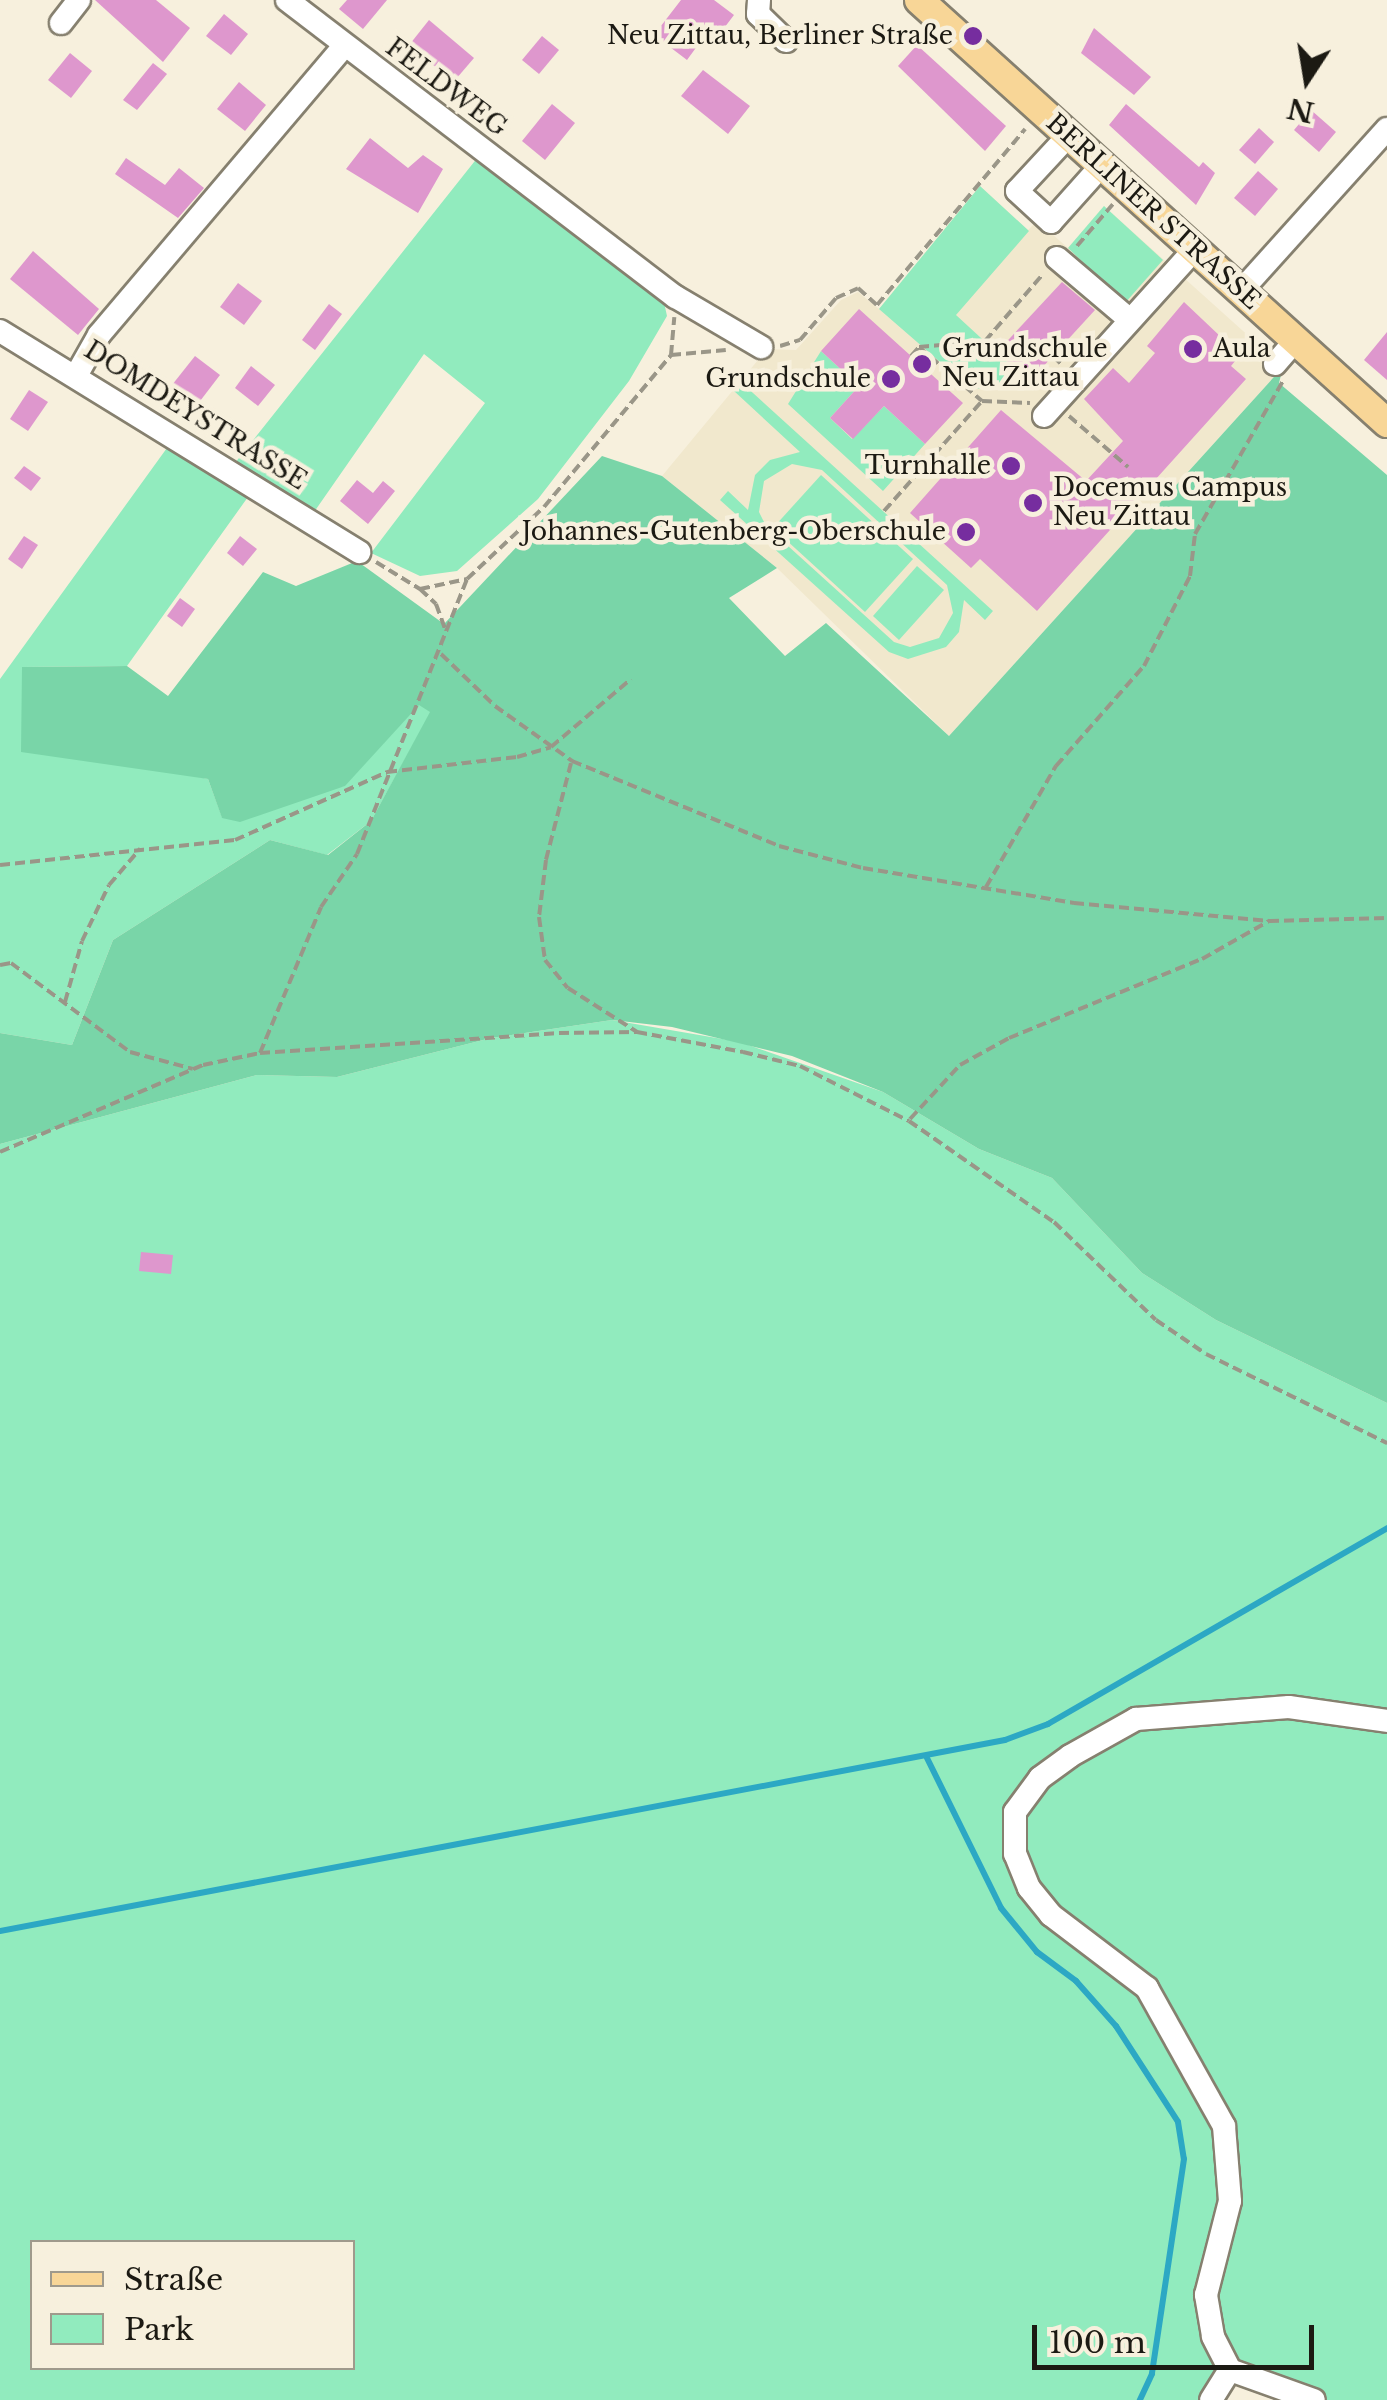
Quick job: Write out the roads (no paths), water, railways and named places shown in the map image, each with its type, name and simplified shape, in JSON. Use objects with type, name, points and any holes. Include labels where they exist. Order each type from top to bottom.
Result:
[{"type":"main road","name":"BERLINER STRASSE","points":[[931,4],[1069,136],[1241,291],[1285,353],[1387,422]]},
{"type":"street","points":[[60,24],[80,0]]},
{"type":"street","name":"FELDWEG","points":[[287,0],[676,297],[761,347]]},
{"type":"street","points":[[759,0],[758,14],[786,41]]},
{"type":"street","points":[[77,374],[122,306],[344,46]]},
{"type":"street","points":[[1241,291],[1387,129]]},
{"type":"street","points":[[1069,136],[1017,192],[1051,222],[1102,165]]},
{"type":"street","points":[[1049,409],[1195,250]]},
{"type":"street","points":[[1058,258],[1129,320]]},
{"type":"street","name":"DOMDEYSTRASSE","points":[[0,330],[77,374],[359,552]]},
{"type":"street","points":[[1314,2400],[1230,2370],[1214,2336],[1206,2296],[1230,2201],[1224,2126],[1175,2028],[1147,1988],[1050,1916],[1029,1888],[1015,1854],[1015,1812],[1040,1778],[1070,1756],[1136,1720],[1289,1708],[1387,1721]]},
{"type":"street","points":[[1212,2400],[1230,2370]]},
{"type":"waterway","points":[[0,1931],[1005,1740],[1048,1724],[1387,1528]]},
{"type":"waterway","points":[[927,1758],[1001,1908],[1037,1952],[1076,1981],[1116,2026],[1178,2122],[1184,2159],[1152,2374],[1140,2400]]},
{"type":"place","name":"Neu Zittau, Berliner Straße","points":[[973,36]]},
{"type":"place","name":"Aula","points":[[1193,349]]},
{"type":"place","name":"Grundschule Neu Zittau","points":[[922,364]]},
{"type":"place","name":"Grundschule","points":[[891,379]]},
{"type":"place","name":"Turnhalle","points":[[1011,466]]},
{"type":"place","name":"Docemus Campus Neu Zittau","points":[[1033,503]]},
{"type":"place","name":"Johannes-Gutenberg-Oberschule","points":[[966,532]]}]
